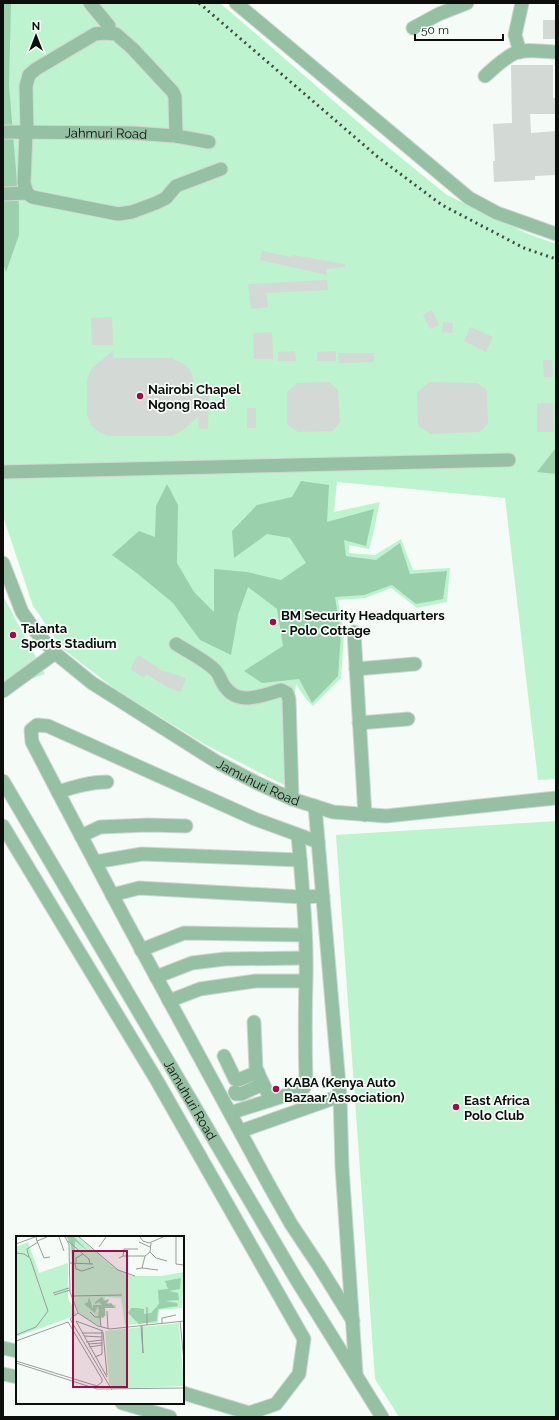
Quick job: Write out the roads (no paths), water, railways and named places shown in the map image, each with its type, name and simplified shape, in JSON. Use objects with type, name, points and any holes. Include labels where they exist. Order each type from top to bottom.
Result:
[{"type":"street","points":[[90,3],[108,26],[110,34]]},
{"type":"street","points":[[236,3],[469,198],[497,213],[556,234]]},
{"type":"street","points":[[413,28],[439,14],[467,3]]},
{"type":"street","points":[[520,52],[515,35],[522,3]]},
{"type":"street","points":[[176,136],[175,97],[173,92],[133,49],[116,34],[104,32],[95,34],[36,69],[29,75],[26,86],[27,133],[24,183],[27,193],[32,197],[118,214],[132,212],[156,203],[166,198],[176,186],[221,170]]},
{"type":"street","points":[[485,76],[509,56],[520,52],[556,52]]},
{"type":"street","name":"Jahmuri Road","points":[[3,132],[133,133],[176,136],[209,142]]},
{"type":"street","points":[[3,194],[27,193]]},
{"type":"street","points":[[3,472],[509,460]]},
{"type":"street","name":"Jamuhuri Road","points":[[3,563],[22,612],[36,632],[55,653],[92,683],[179,739],[250,780],[292,799],[333,812],[386,816],[556,798]]},
{"type":"street","points":[[354,632],[365,815]]},
{"type":"street","points":[[176,644],[216,671],[224,687],[234,696],[252,698],[281,690],[286,693],[289,699],[292,799]]},
{"type":"street","points":[[3,691],[55,653]]},
{"type":"street","points":[[356,669],[415,664]]},
{"type":"street","points":[[359,723],[408,719]]},
{"type":"street","points":[[318,842],[254,819],[48,726],[37,725],[31,730],[32,742],[112,895],[230,1113],[291,1224],[320,1266],[353,1321]]},
{"type":"street","name":"Jamuhuri Road","points":[[3,780],[292,1272],[382,1417]]},
{"type":"street","points":[[58,792],[84,784],[107,782]]},
{"type":"street","points":[[315,806],[340,1096],[342,1167],[356,1375]]},
{"type":"street","points":[[81,836],[100,828],[148,825],[186,826]]},
{"type":"street","points":[[3,826],[156,1079],[304,1339],[299,1374],[276,1404],[249,1413],[184,1393]]},
{"type":"street","points":[[230,1113],[304,1088],[306,1080],[304,1026],[305,958],[298,835]]},
{"type":"street","points":[[95,862],[142,854],[300,860]]},
{"type":"street","points":[[112,895],[138,888],[302,897],[323,896]]},
{"type":"street","points":[[142,950],[184,933],[304,935]]},
{"type":"street","points":[[156,977],[192,963],[225,959],[305,958]]},
{"type":"street","points":[[169,1001],[200,989],[256,980],[305,981]]},
{"type":"street","points":[[254,1022],[256,1069],[270,1100]]},
{"type":"street","points":[[224,1056],[235,1078],[238,1080],[260,1078]]},
{"type":"street","points":[[235,1092],[236,1094],[241,1094],[260,1078]]},
{"type":"street","points":[[240,1131],[340,1096]]},
{"type":"street","points":[[3,1348],[16,1351]]},
{"type":"street","points":[[3,1374],[16,1376]]},
{"type":"street","points":[[125,1404],[170,1417]]},
{"type":"railway","points":[[199,3],[379,158],[442,205],[524,248],[556,259]]},
{"type":"place","name":"Nairobi Chapel Ngong Road","points":[[140,396]]},
{"type":"place","name":"BM Security Headquarters - Polo Cottage","points":[[273,622]]},
{"type":"place","name":"Talanta Sports Stadium","points":[[13,635]]},
{"type":"place","name":"KABA (Kenya Auto Bazaar Association)","points":[[276,1089]]},
{"type":"place","name":"East Africa Polo Club","points":[[456,1107]]}]
